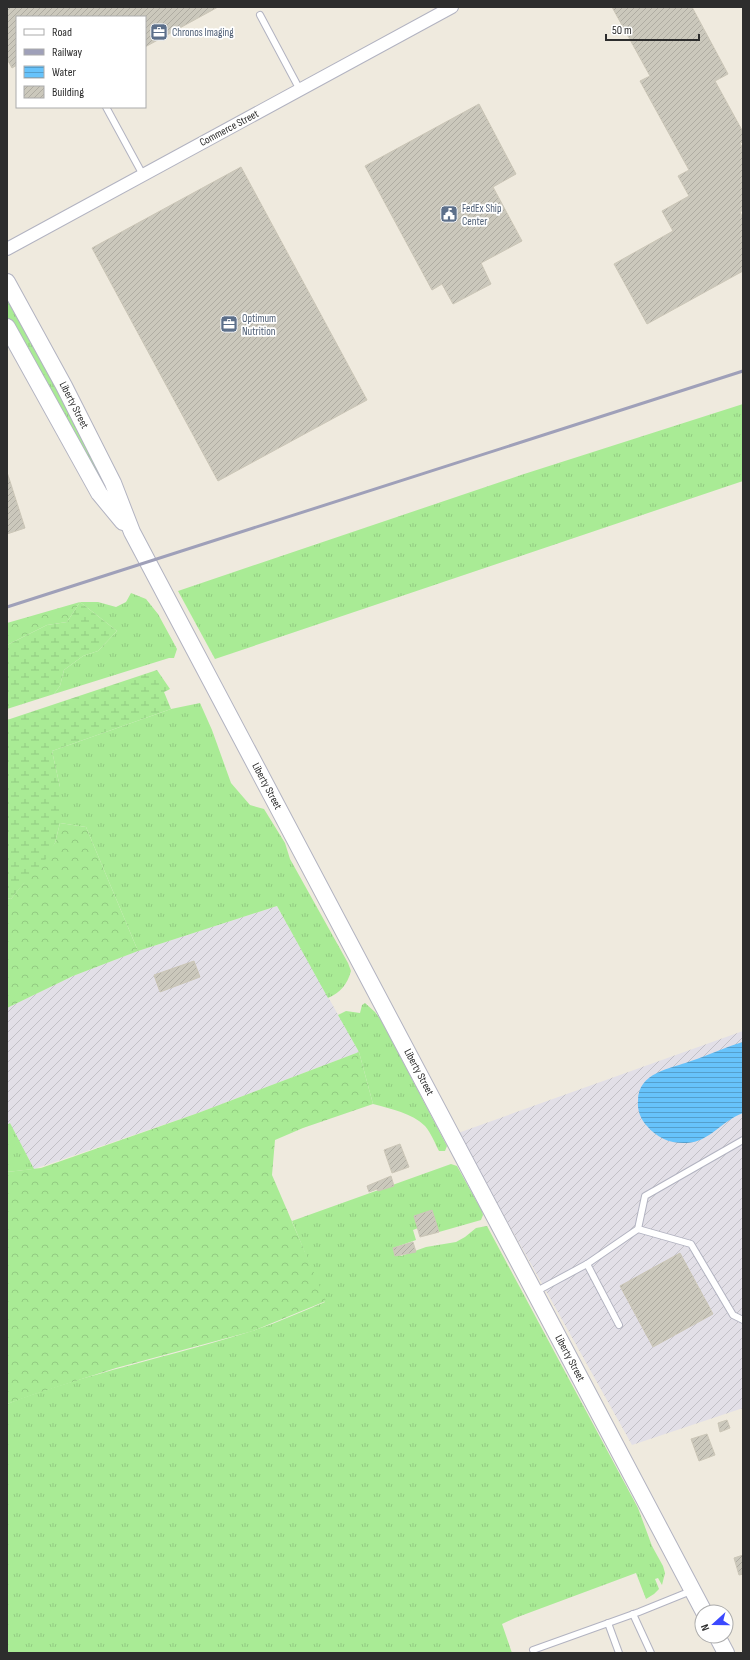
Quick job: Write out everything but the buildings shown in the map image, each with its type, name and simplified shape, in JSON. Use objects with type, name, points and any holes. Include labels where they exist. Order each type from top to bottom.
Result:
[{"type":"street","name":"Commerce Street","points":[[7,249],[452,7]]},
{"type":"street","name":"Liberty Street","points":[[7,282],[64,386],[113,483],[132,532],[700,1604]]},
{"type":"street","name":"Liberty Street","points":[[7,327],[99,493],[132,532]]},
{"type":"street","points":[[721,1644],[726,1653]]},
{"type":"lane","points":[[260,15],[300,90]]},
{"type":"lane","points":[[107,108],[143,175]]},
{"type":"lane","points":[[535,1292],[587,1264],[638,1230],[645,1196],[743,1140]]},
{"type":"lane","points":[[638,1230],[691,1244],[733,1315],[743,1320]]},
{"type":"lane","points":[[587,1264],[618,1325]]},
{"type":"lane","points":[[534,1650],[633,1614],[693,1590]]},
{"type":"lane","points":[[633,1614],[651,1653]]},
{"type":"lane","points":[[608,1623],[619,1653]]},
{"type":"shaded area","points":[[277,906],[359,1052],[198,1113],[34,1169],[10,1124],[7,1125],[7,1008],[73,976],[138,951]]},
{"type":"shaded area","points":[[743,1031],[743,1408],[632,1445],[458,1133]]},
{"type":"green space","points":[[7,295],[109,489],[107,492],[60,414],[7,317]]},
{"type":"green space","points":[[743,404],[743,481],[215,659],[178,591],[521,475]]},
{"type":"green space","points":[[131,593],[146,599],[158,614],[177,649],[174,658],[169,658],[54,694],[60,686],[64,670],[83,656],[98,651],[117,631],[80,602],[98,602],[116,607],[126,602]]},
{"type":"green space","points":[[80,602],[67,622],[47,625],[7,645],[7,623]]},
{"type":"green space","points":[[80,602],[117,631],[98,651],[83,656],[64,670],[60,686],[54,694],[7,709],[7,645],[47,625],[67,622]]},
{"type":"green space","points":[[157,670],[170,689],[164,692],[171,709],[52,751],[60,787],[61,809],[60,823],[55,843],[40,869],[24,883],[11,899],[7,898],[7,720]]},
{"type":"green space","points":[[200,703],[212,730],[231,783],[250,805],[264,809],[285,843],[290,859],[348,963],[351,971],[348,980],[340,991],[328,998],[277,906],[138,951],[86,827],[60,823],[60,787],[52,751],[171,709]]},
{"type":"green space","points":[[60,823],[86,827],[138,951],[73,976],[7,1008],[7,898],[11,899],[55,843]]},
{"type":"green space","points":[[365,1003],[381,1020],[447,1146],[445,1151],[439,1151],[425,1126],[414,1118],[401,1112],[373,1104],[359,1052],[338,1015],[346,1011],[360,1013],[362,1005]]},
{"type":"green space","points":[[359,1052],[373,1104],[303,1128],[275,1140],[272,1175],[326,1301],[253,1331],[116,1368],[7,1404],[7,1172],[41,1168],[198,1113]]},
{"type":"green space","points":[[10,1123],[34,1169],[7,1172],[7,1125]]},
{"type":"green space","points":[[451,1164],[457,1166],[482,1211],[483,1215],[481,1220],[439,1232],[432,1210],[414,1216],[418,1228],[413,1230],[416,1240],[393,1248],[395,1256],[401,1256],[426,1247],[456,1242],[476,1228],[487,1226],[638,1508],[652,1546],[663,1566],[665,1573],[662,1585],[658,1578],[655,1579],[659,1589],[646,1599],[636,1573],[515,1618],[502,1624],[512,1653],[7,1653],[7,1404],[98,1374],[252,1331],[325,1302],[292,1221]]},
{"type":"water","points":[[743,1042],[743,1113],[729,1120],[702,1139],[687,1143],[670,1141],[660,1137],[645,1124],[641,1118],[638,1101],[639,1091],[649,1078],[657,1073]]},
{"type":"railway","points":[[7,607],[743,371]]},
{"type":"place","name":"Chronos Imaging","points":[[159,32]]},
{"type":"place","name":"FedEx Ship Center","points":[[449,214]]},
{"type":"place","name":"Optimum Nutrition","points":[[229,324]]}]
